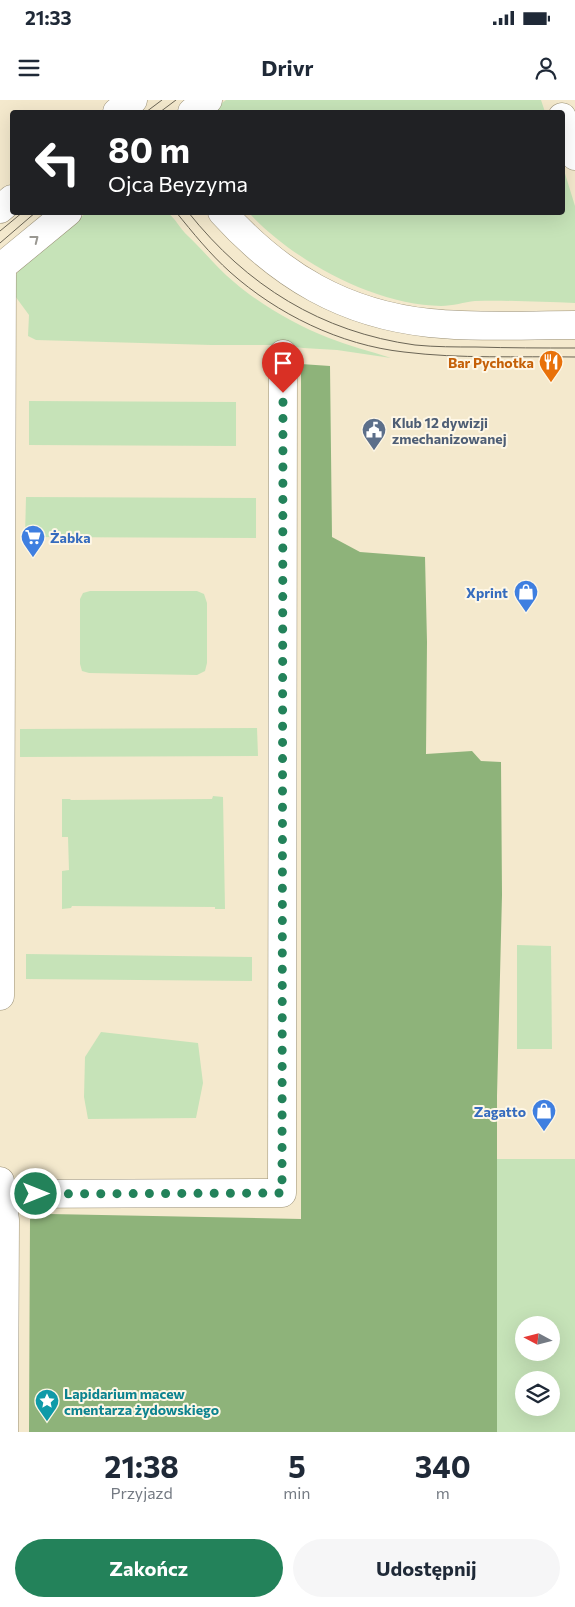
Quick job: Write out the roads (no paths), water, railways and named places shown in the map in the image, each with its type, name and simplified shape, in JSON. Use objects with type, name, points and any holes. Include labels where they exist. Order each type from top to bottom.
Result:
[{"type":"street","points":[[106,100],[114,110]]},
{"type":"street","points":[[119,110],[133,100]]},
{"type":"street","points":[[195,110],[208,100]]},
{"type":"street","points":[[565,126],[575,156]]},
{"type":"street","points":[[0,209],[10,201]]},
{"type":"street","points":[[0,996],[1,267],[64,215]]},
{"type":"street","points":[[225,215],[249,240],[287,272],[326,294],[373,312],[396,318],[438,323],[575,325]]},
{"type":"street","points":[[4,1432],[5,1220],[1,1190],[282,1193],[283,354]]},
{"type":"tram line","points":[[149,110],[162,100]]},
{"type":"tram line","points":[[163,110],[176,100]]},
{"type":"tram line","points":[[0,231],[19,215]]},
{"type":"tram line","points":[[0,243],[33,215]]},
{"type":"tram line","points":[[178,215],[216,258],[248,287],[289,314],[333,335],[380,348],[425,354],[575,357]]},
{"type":"tram line","points":[[191,215],[235,262],[261,283],[317,317],[348,329],[381,339],[423,346],[575,348]]},
{"type":"place","name":"Bar Pychotka","points":[[551,383]]},
{"type":"place","name":"Klub 12 dywizji zmechanizowanej","points":[[374,451]]},
{"type":"place","name":"Żabka","points":[[33,558]]},
{"type":"place","name":"Xprint","points":[[526,613]]},
{"type":"place","name":"Zagatto","points":[[544,1132]]},
{"type":"place","name":"Lapidarium macew cmentarza żydowskiego","points":[[47,1422]]}]
